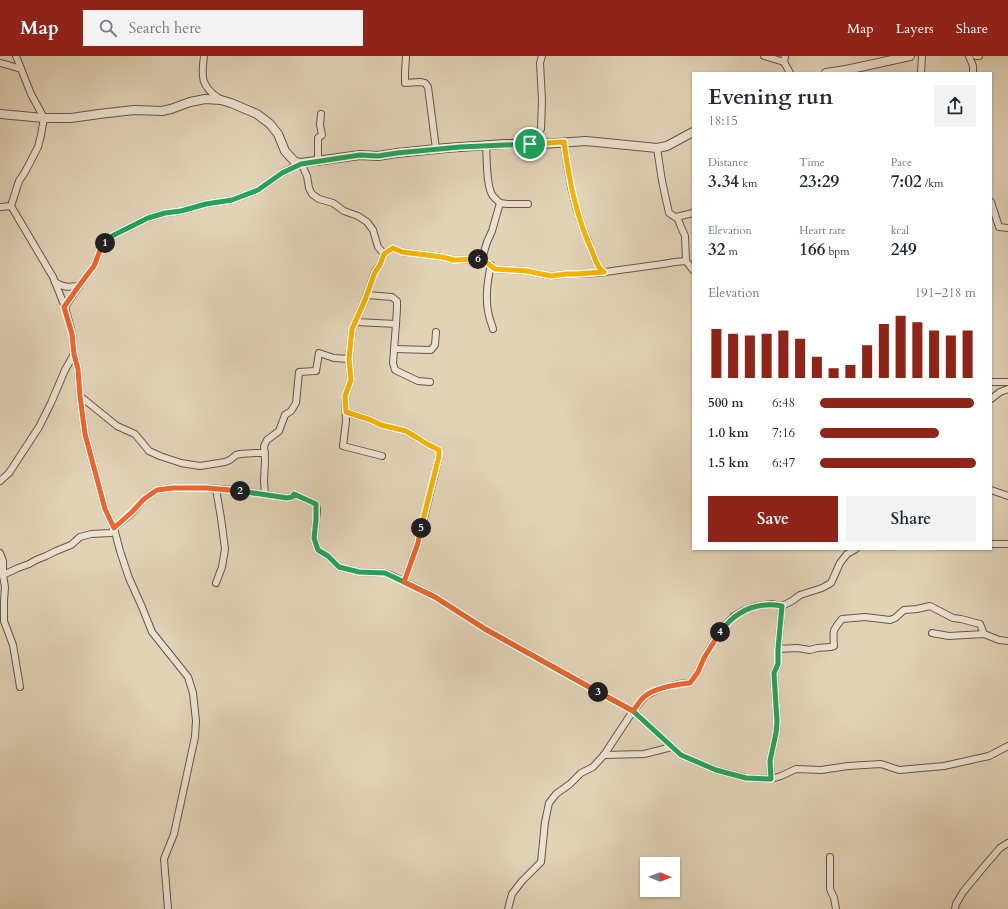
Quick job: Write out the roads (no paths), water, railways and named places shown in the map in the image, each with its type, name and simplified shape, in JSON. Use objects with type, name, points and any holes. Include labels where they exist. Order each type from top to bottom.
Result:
[{"type":"street","points":[[16,56],[31,94],[44,118],[38,148],[19,181],[11,206],[55,282],[64,307],[72,334],[74,354],[78,369],[85,434],[105,509],[114,528],[129,578],[152,632],[188,677],[194,693],[196,721],[195,737],[174,834],[164,859],[168,909]]},
{"type":"street","points":[[204,56],[203,82],[208,90],[221,100]]},
{"type":"street","points":[[406,56],[405,83],[420,82],[425,83],[428,87],[436,149]]},
{"type":"street","points":[[530,144],[541,129],[542,100],[540,63],[542,56]]},
{"type":"street","points":[[764,56],[784,59],[790,72]]},
{"type":"street","points":[[847,72],[910,56]]},
{"type":"street","points":[[920,72],[922,56]]},
{"type":"street","points":[[969,56],[973,66],[973,72]]},
{"type":"street","points":[[0,64],[21,69]]},
{"type":"street","points":[[0,114],[44,118],[72,118],[134,110],[162,111],[205,99],[221,100],[231,103],[257,114],[270,124],[278,134],[285,151],[295,162],[301,164],[307,176],[309,188],[312,194],[319,199],[334,204],[344,211],[358,216],[367,222],[373,230],[378,247],[384,254]]},
{"type":"street","points":[[318,162],[318,138],[322,135],[320,125],[321,114]]},
{"type":"street","points":[[64,307],[94,266],[101,248],[112,236],[148,218],[206,204],[232,200],[258,190],[282,173],[301,164],[360,155],[378,156],[486,145],[586,141],[657,148],[667,146],[692,133]]},
{"type":"street","points":[[564,142],[568,173],[579,219],[597,264],[604,272]]},
{"type":"street","points":[[486,145],[487,175],[492,196],[500,203],[528,204]]},
{"type":"street","points":[[657,148],[669,213],[678,219],[685,236],[686,261],[692,269]]},
{"type":"street","points":[[482,259],[500,203]]},
{"type":"street","points":[[992,205],[999,227],[1008,228]]},
{"type":"street","points":[[0,207],[11,206]]},
{"type":"street","points":[[676,217],[692,213]]},
{"type":"street","points":[[382,456],[343,446],[346,421],[345,396],[351,380],[349,359],[352,329],[375,272],[380,265],[384,254],[393,248],[402,252],[454,260],[482,259],[495,269],[527,271],[551,276],[604,272],[686,261]]},
{"type":"street","points":[[490,265],[487,299],[489,316],[493,329]]},
{"type":"street","points":[[55,282],[62,286],[79,286]]},
{"type":"street","points":[[367,295],[392,297],[397,301],[392,362],[395,370],[418,381],[430,382]]},
{"type":"street","points":[[356,322],[396,324]]},
{"type":"street","points":[[394,349],[431,350],[435,345],[436,332]]},
{"type":"street","points":[[265,495],[264,446],[267,440],[279,431],[285,415],[296,404],[299,372],[316,371],[319,353],[334,358],[349,359]]},
{"type":"street","points":[[0,481],[9,473],[39,427],[74,354]]},
{"type":"street","points":[[992,382],[1008,382]]},
{"type":"street","points":[[992,398],[1000,392],[1008,389]]},
{"type":"street","points":[[80,396],[117,426],[135,434],[149,451],[181,463],[200,466],[225,462],[240,454],[265,453]]},
{"type":"street","points":[[346,412],[371,420],[381,425],[406,431],[439,450],[439,456],[418,543],[404,582]]},
{"type":"street","points":[[3,574],[71,545],[80,537],[91,534],[111,533],[114,528],[144,499],[157,490],[173,488],[234,490],[287,498],[292,497],[294,494],[316,504],[314,538],[318,550],[328,556],[339,567],[359,572],[385,573],[435,597],[485,629],[633,711],[681,755],[716,770],[746,778],[771,779],[796,769],[820,770],[848,766],[881,764],[899,770],[944,766],[989,756],[1008,746]]},
{"type":"street","points":[[216,489],[225,549],[222,567],[216,583]]},
{"type":"street","points":[[992,490],[1008,496]]},
{"type":"street","points":[[992,544],[1008,544]]},
{"type":"street","points":[[508,909],[512,894],[540,862],[549,803],[556,794],[570,784],[581,773],[593,767],[604,755],[633,711],[645,696],[659,689],[678,684],[690,683],[698,672],[704,658],[720,631],[734,616],[756,606],[771,604],[782,606],[792,601],[800,594],[822,588],[831,583],[840,563],[847,554],[854,550]]},
{"type":"street","points":[[0,553],[3,560],[5,587],[4,620],[13,645],[20,687]]},
{"type":"street","points":[[771,779],[770,761],[777,722],[774,673],[778,664],[782,606]]},
{"type":"street","points":[[778,649],[797,648],[810,650],[831,647],[834,646],[833,631],[842,619],[866,617],[890,620],[904,610],[930,606],[953,618],[980,624],[984,634]]},
{"type":"street","points":[[932,633],[949,636],[984,634],[999,640],[1008,641]]},
{"type":"street","points":[[604,755],[644,754],[672,747]]},
{"type":"street","points":[[954,909],[963,892],[1000,848],[1008,843]]},
{"type":"street","points":[[830,857],[830,889],[834,898],[836,909]]}]
